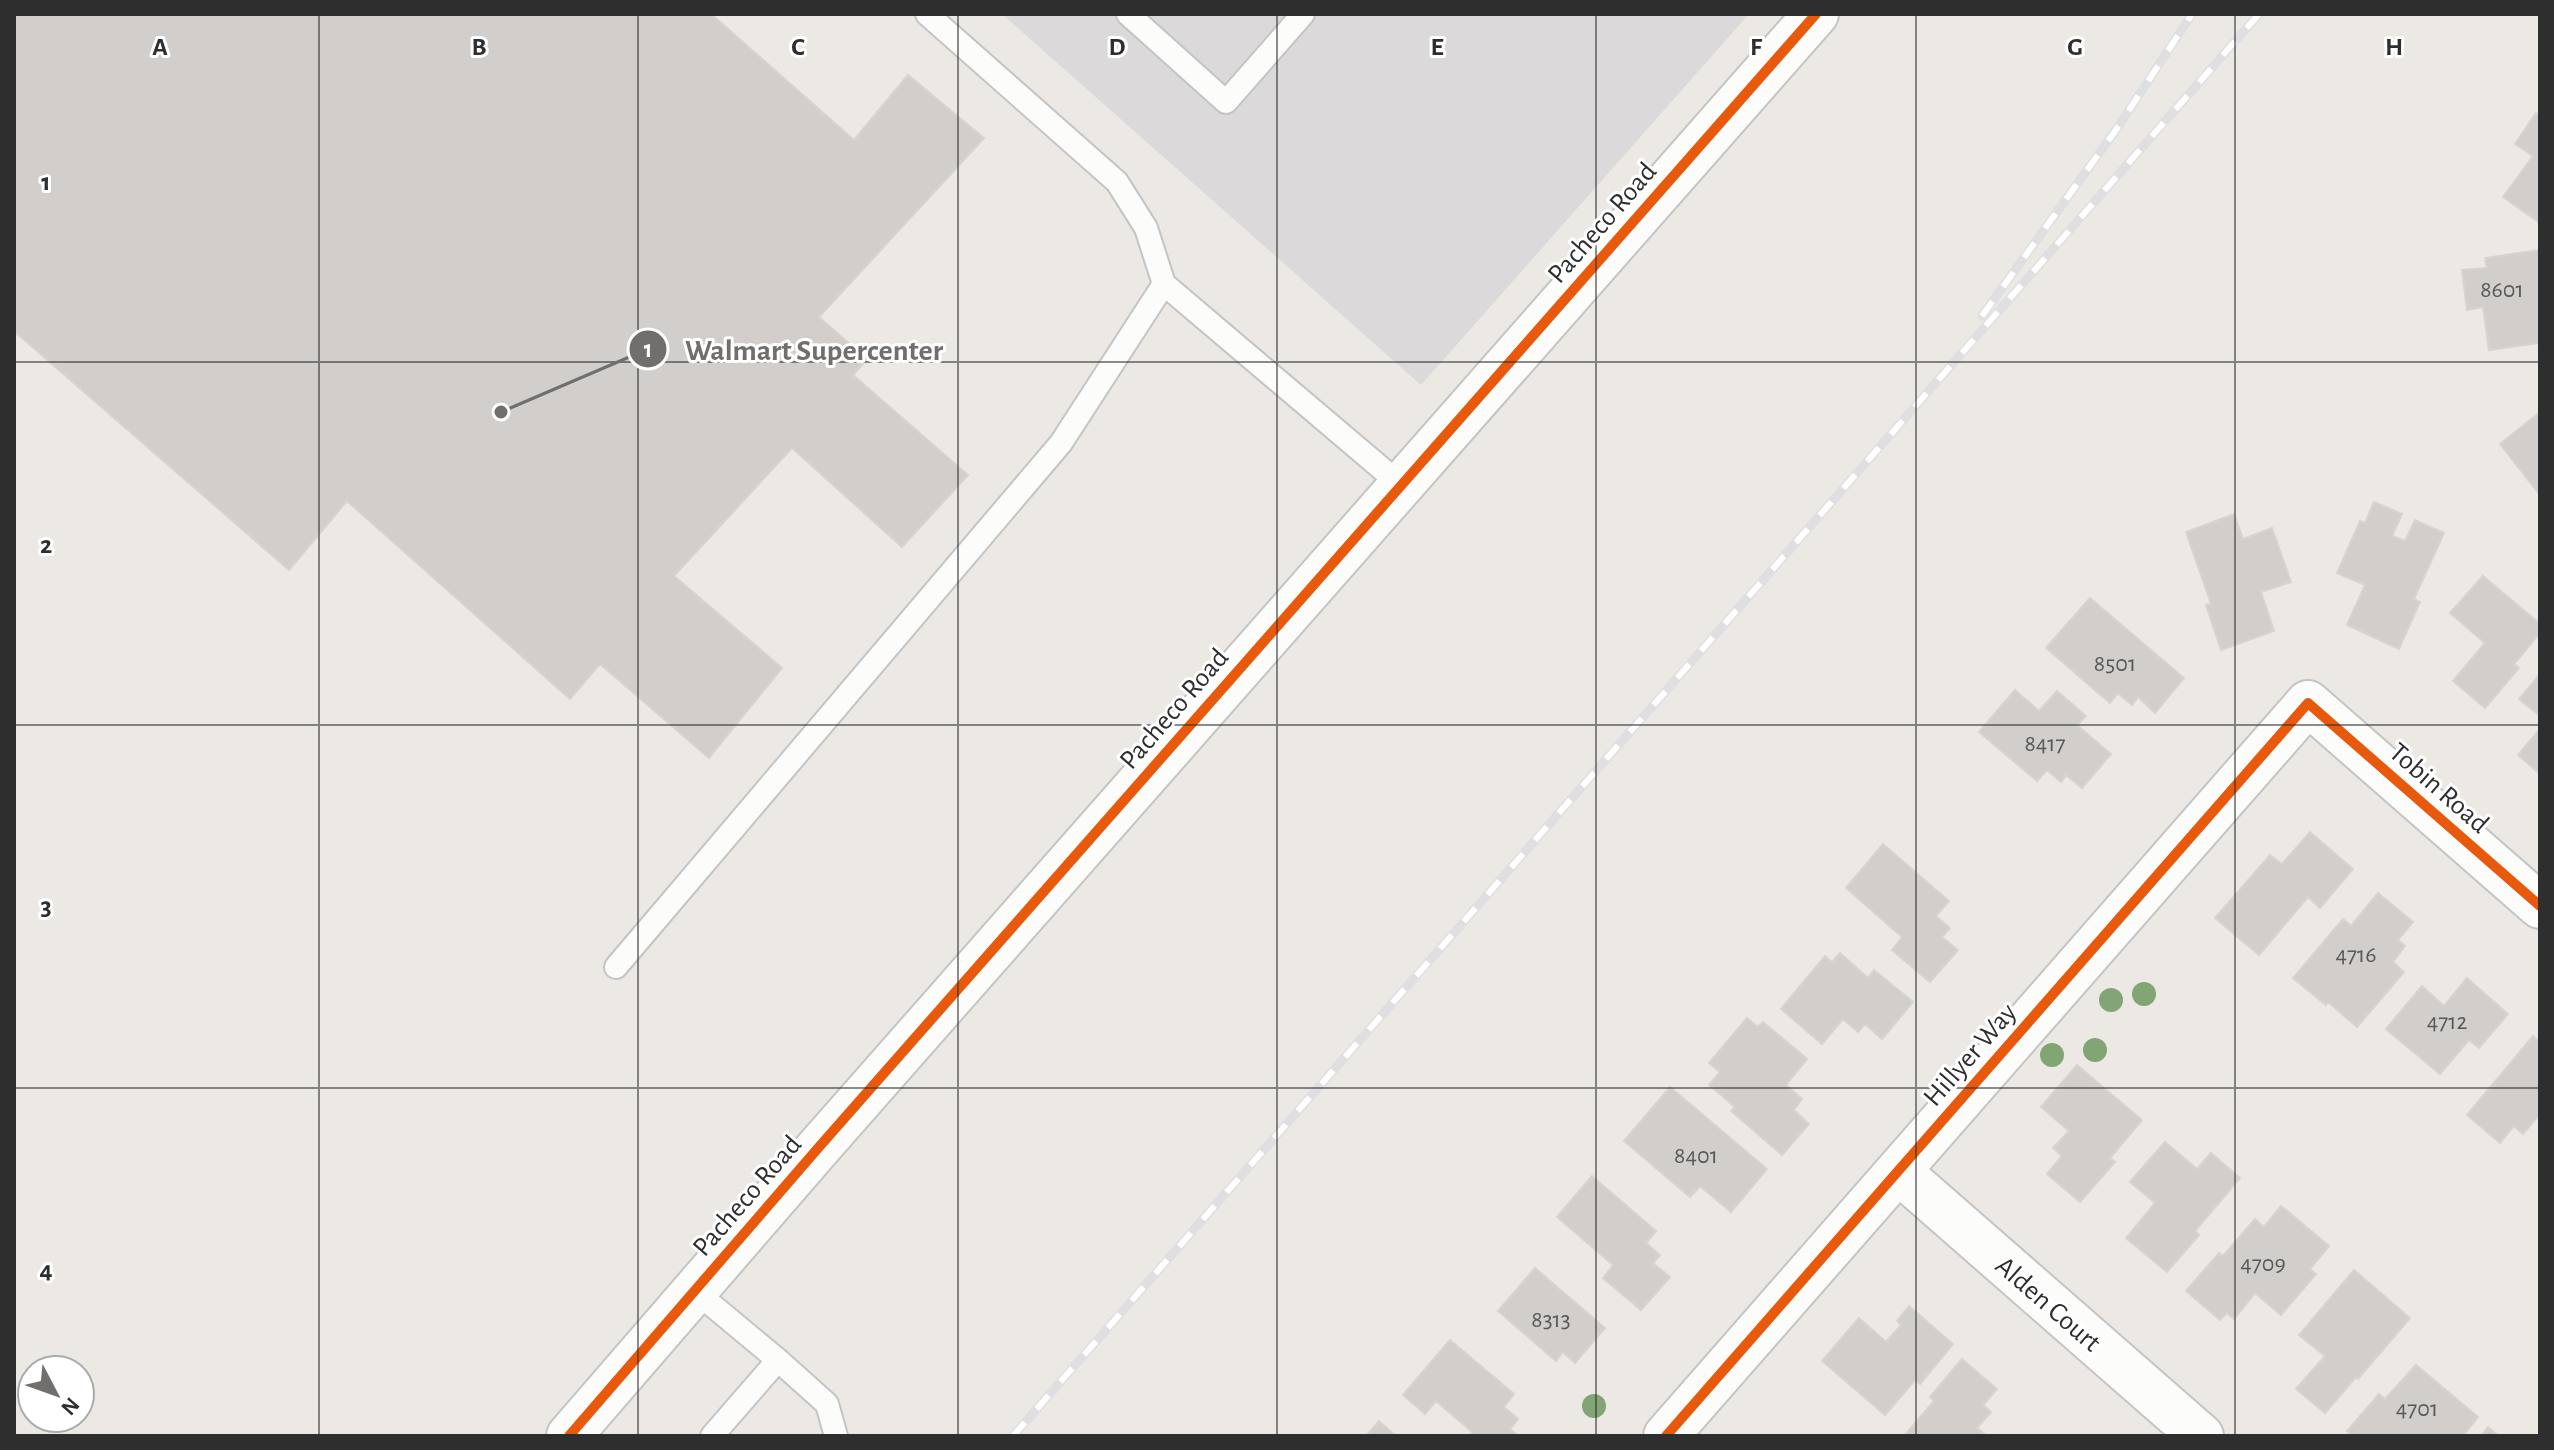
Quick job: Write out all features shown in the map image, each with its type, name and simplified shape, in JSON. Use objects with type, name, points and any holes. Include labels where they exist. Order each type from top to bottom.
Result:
[{"type":"street","name":"Pacheco Road","points":[[569,1436],[1816,14]]},
{"type":"street","name":"Tobin Road","points":[[2308,703],[2540,906]]},
{"type":"street","name":"Hillyer Way","points":[[1666,1436],[2308,703]]},
{"type":"street","name":"Alden Court","points":[[1898,1171],[2201,1436]]},
{"type":"lane","points":[[927,14],[1117,182],[1146,228],[1164,284],[1401,485]]},
{"type":"lane","points":[[1128,14],[1226,102],[1303,14]]},
{"type":"lane","points":[[616,967],[1061,443],[1164,284]]},
{"type":"lane","points":[[695,1291],[827,1404],[836,1436]]},
{"type":"lane","points":[[712,1436],[778,1360]]},
{"type":"shaded area","points":[[1002,14],[1749,14],[1421,385]]},
{"type":"building","points":[[14,14],[711,14],[854,140],[908,75],[984,138],[819,317],[867,359],[853,375],[968,475],[902,547],[792,448],[674,576],[782,668],[709,758],[600,664],[570,699],[347,501],[289,570],[14,331]]},
{"type":"building","points":[[2536,113],[2540,116],[2540,223],[2503,197],[2533,156],[2515,144]]},
{"type":"building","points":[[2540,250],[2540,343],[2489,350],[2483,307],[2467,310],[2462,270],[2487,268],[2485,258]]},
{"type":"building","points":[[2540,412],[2540,495],[2500,444]]},
{"type":"building","points":[[2374,502],[2402,514],[2392,536],[2405,541],[2415,520],[2444,533],[2414,599],[2420,602],[2399,649],[2347,625],[2365,585],[2337,573],[2360,521],[2365,523]]},
{"type":"building","points":[[2234,514],[2243,539],[2272,528],[2291,582],[2261,592],[2274,631],[2221,650],[2206,605],[2211,604],[2186,532]]},
{"type":"building","points":[[2483,576],[2540,624],[2540,633],[2514,664],[2519,668],[2485,708],[2453,681],[2485,643],[2450,613]]},
{"type":"building","points":[[2090,598],[2184,678],[2155,713],[2138,697],[2132,705],[2118,693],[2110,703],[2046,648]]},
{"type":"building","points":[[2540,674],[2540,716],[2519,699]]},
{"type":"building","points":[[2015,690],[2039,711],[2057,691],[2086,716],[2077,725],[2111,754],[2082,788],[2066,775],[2061,782],[2047,770],[2037,781],[1979,732]]},
{"type":"building","points":[[2540,729],[2540,774],[2518,755]]},
{"type":"building","points":[[2310,832],[2353,869],[2320,908],[2308,897],[2259,955],[2215,918],[2270,855],[2282,864]]},
{"type":"building","points":[[1883,844],[1949,901],[1936,916],[1950,928],[1942,937],[1958,950],[1930,982],[1892,950],[1902,937],[1846,888]]},
{"type":"building","points":[[2378,893],[2413,922],[2398,940],[2405,946],[2393,962],[2404,972],[2357,1027],[2293,978],[2343,919],[2351,926]]},
{"type":"building","points":[[1840,953],[1868,978],[1874,970],[1913,1002],[1882,1039],[1865,1024],[1858,1032],[1843,1019],[1822,1044],[1781,1009],[1825,956],[1832,962]]},
{"type":"building","points":[[2467,978],[2508,1014],[2479,1048],[2469,1040],[2440,1074],[2386,1029],[2422,986],[2444,1006]]},
{"type":"building","points":[[1747,1018],[1758,1027],[1763,1022],[1807,1059],[1786,1085],[1802,1099],[1794,1110],[1809,1124],[1782,1155],[1731,1111],[1735,1107],[1709,1085],[1720,1072],[1709,1063]]},
{"type":"building","points":[[2533,1036],[2540,1043],[2540,1114],[2523,1134],[2514,1126],[2500,1143],[2467,1115]]},
{"type":"building","points":[[2077,1065],[2142,1120],[2110,1158],[2115,1162],[2080,1202],[2047,1174],[2062,1156],[2053,1148],[2069,1131],[2041,1107]]},
{"type":"building","points":[[1670,1087],[1767,1169],[1731,1212],[1700,1186],[1690,1197],[1624,1141]]},
{"type":"building","points":[[2165,1142],[2197,1169],[2211,1153],[2240,1178],[2195,1231],[2199,1235],[2167,1272],[2126,1238],[2155,1203],[2130,1182]]},
{"type":"building","points":[[1592,1176],[1656,1231],[1646,1243],[1660,1255],[1653,1263],[1670,1277],[1641,1310],[1603,1278],[1613,1265],[1557,1217]]},
{"type":"building","points":[[2281,1206],[2329,1246],[2310,1269],[2316,1274],[2281,1315],[2255,1293],[2234,1319],[2227,1313],[2220,1320],[2186,1291],[2219,1253],[2223,1256],[2255,1219],[2264,1227]]},
{"type":"building","points":[[1535,1268],[1605,1328],[1575,1363],[1563,1352],[1556,1361],[1498,1311]]},
{"type":"building","points":[[2354,1270],[2410,1318],[2325,1413],[2296,1389],[2325,1356],[2299,1335]]},
{"type":"building","points":[[1909,1306],[1953,1344],[1920,1384],[1915,1380],[1885,1415],[1822,1361],[1859,1318],[1886,1342],[1901,1325],[1897,1321]]},
{"type":"building","points":[[1450,1340],[1514,1394],[1504,1407],[1518,1419],[1510,1429],[1519,1436],[1469,1436],[1472,1432],[1436,1401],[1425,1414],[1403,1395]]},
{"type":"building","points":[[1962,1359],[1997,1389],[1983,1405],[1991,1412],[1977,1428],[1987,1436],[1904,1436],[1934,1401],[1930,1397]]},
{"type":"building","points":[[2416,1365],[2478,1417],[2463,1436],[2353,1436],[2347,1431],[2379,1394],[2385,1399]]},
{"type":"building","points":[[1379,1421],[1396,1436],[1366,1436]]},
{"type":"building","points":[[2488,1427],[2499,1436],[2481,1436]]},
{"type":"railway","points":[[1982,316],[2118,127],[2192,14]]},
{"type":"railway","points":[[1013,1436],[2259,14]]},
{"type":"cycle path","points":[[569,1436],[819,1147],[1816,14]]},
{"type":"cycle path","points":[[1666,1436],[2308,703],[2540,906]]},
{"type":"place","name":"Walmart Supercenter","points":[[501,412]]}]
